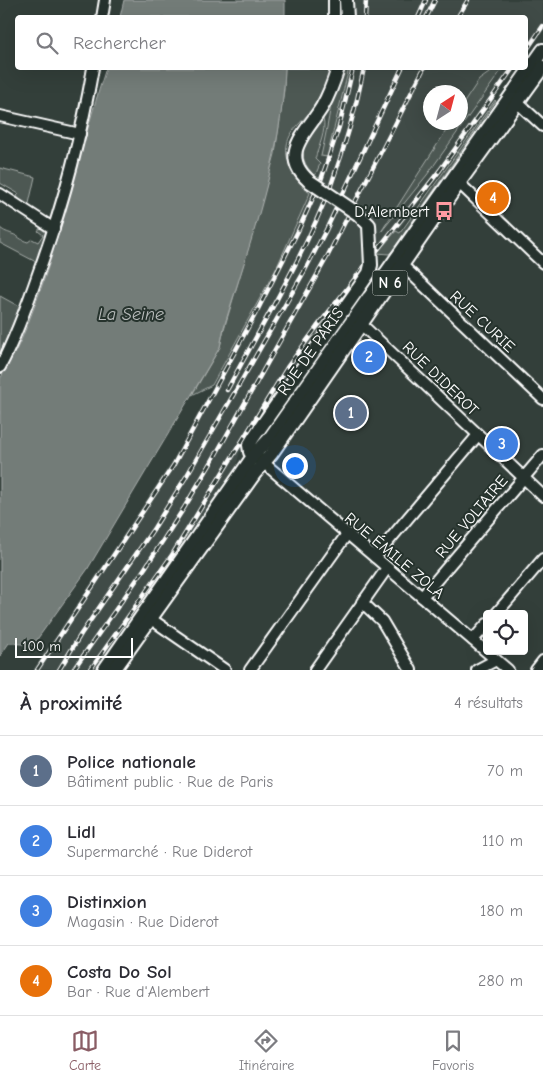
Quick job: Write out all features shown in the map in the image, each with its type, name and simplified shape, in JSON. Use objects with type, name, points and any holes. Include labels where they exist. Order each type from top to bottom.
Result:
[{"type":"main road","name":"RUE DE PARIS","points":[[114,670],[151,619],[259,459],[269,439],[543,50]]},
{"type":"main road","name":"RUE DE PARIS","points":[[104,670],[259,459],[272,453],[402,265],[543,67]]},
{"type":"main road","points":[[259,459],[250,452],[249,445],[253,438],[358,289],[372,265],[369,225],[358,214],[309,181],[302,174],[295,156],[296,145],[325,102],[337,70]]},
{"type":"main road","name":"N 6","points":[[518,103],[520,84]]},
{"type":"street","points":[[102,15],[105,0]]},
{"type":"street","points":[[334,0],[334,15]]},
{"type":"street","points":[[0,367],[31,295],[54,229],[80,134],[93,70]]},
{"type":"street","points":[[504,103],[518,103],[543,126]]},
{"type":"street","points":[[0,116],[80,134]]},
{"type":"street","points":[[459,184],[543,263]]},
{"type":"street","points":[[0,194],[54,229]]},
{"type":"street","name":"RUE CURIE","points":[[402,265],[543,398]]},
{"type":"street","name":"RUE DIDEROT","points":[[361,324],[543,496]]},
{"type":"street","points":[[374,557],[478,435]]},
{"type":"street","name":"RUE VOLTAIRE","points":[[422,597],[543,455]]},
{"type":"street","name":"RUE ÉMILE ZOLA","points":[[259,459],[508,670]]},
{"type":"street","points":[[250,670],[347,534]]},
{"type":"street","points":[[499,610],[543,558]]},
{"type":"street","points":[[315,670],[387,568]]},
{"type":"street","points":[[362,602],[382,621],[411,670]]},
{"type":"street","points":[[151,619],[225,670]]},
{"type":"street","points":[[473,640],[483,629]]},
{"type":"street","points":[[477,670],[496,660]]},
{"type":"street","points":[[536,670],[543,661]]},
{"type":"shaded area","points":[[355,0],[543,0],[543,28],[528,49],[528,15],[353,15]]},
{"type":"shaded area","points":[[285,70],[331,70],[315,104],[292,132],[287,143],[287,156],[291,169],[303,185],[302,187],[310,193],[276,269],[212,385],[192,395],[220,347],[275,154]]},
{"type":"shaded area","points":[[343,70],[349,70],[327,157],[321,156],[331,105]]},
{"type":"shaded area","points":[[345,70],[514,70],[400,230],[355,286],[241,448],[234,473],[95,670],[33,670],[171,463],[250,317],[289,170],[301,182],[307,170],[304,145],[339,94]]},
{"type":"shaded area","points":[[492,70],[502,70],[468,117],[468,96],[479,80]]},
{"type":"shaded area","points":[[495,100],[392,251],[389,254],[377,253],[396,231],[400,233]]},
{"type":"shaded area","points":[[323,119],[323,134],[315,159],[320,164],[315,176],[304,161],[303,154],[304,147],[311,133]]},
{"type":"shaded area","points":[[447,130],[459,130],[427,175],[381,232]]},
{"type":"shaded area","points":[[0,168],[35,177],[28,208],[34,209],[33,212],[18,204],[21,202],[17,196],[19,194],[0,183]]},
{"type":"shaded area","points":[[0,228],[28,242],[32,239],[38,242],[43,235],[38,231],[40,228],[47,233],[38,263],[0,243]]},
{"type":"shaded area","points":[[0,296],[20,307],[0,353]]},
{"type":"water","points":[[124,0],[285,0],[285,15],[120,15]]},
{"type":"water","name":"La Seine","points":[[105,70],[285,70],[283,101],[271,167],[254,231],[224,327],[220,347],[87,570],[33,645],[9,643],[0,656],[0,379],[22,338],[47,272]]},
{"type":"railway","points":[[365,15],[366,0]]},
{"type":"railway","points":[[419,15],[426,0]]},
{"type":"railway","points":[[428,15],[435,0]]},
{"type":"railway","points":[[459,15],[468,0]]},
{"type":"railway","points":[[528,48],[543,26]]},
{"type":"railway","points":[[37,670],[173,466],[258,309],[298,231],[321,180],[339,127],[353,70]]},
{"type":"railway","points":[[227,390],[282,289],[320,211],[345,142],[364,70]]},
{"type":"railway","points":[[59,670],[186,477],[304,272],[326,230],[401,70]]},
{"type":"railway","points":[[73,670],[145,568],[211,463],[326,259],[423,70]]},
{"type":"railway","points":[[90,670],[172,555],[288,366],[440,170],[512,70]]},
{"type":"place","name":"Costa Do Sol","points":[[493,198]]},
{"type":"place","name":"D'Alembert","points":[[444,211]]},
{"type":"place","name":"Lidl","points":[[369,357]]},
{"type":"place","name":"Police nationale","points":[[351,413]]},
{"type":"place","name":"Distinxion","points":[[502,444]]}]
